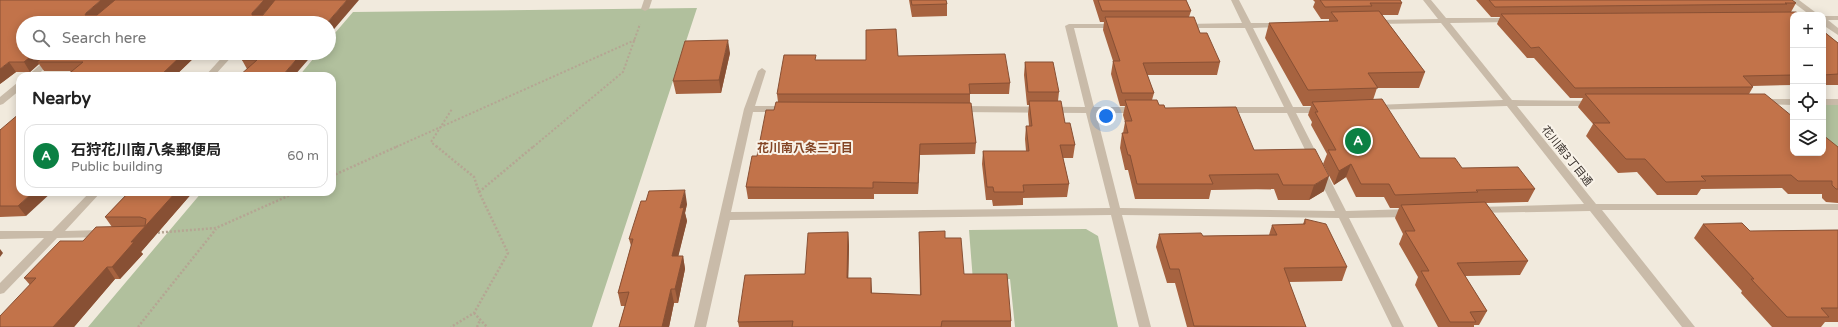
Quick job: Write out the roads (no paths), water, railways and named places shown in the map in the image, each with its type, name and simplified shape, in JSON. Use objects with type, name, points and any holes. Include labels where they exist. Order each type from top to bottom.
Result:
[{"type":"street","points":[[645,9],[648,0]]},
{"type":"street","points":[[1235,0],[1398,327]]},
{"type":"street","name":"花川南3丁目通","points":[[1427,0],[1689,327]]},
{"type":"street","points":[[1794,0],[1811,12]]},
{"type":"street","points":[[1826,20],[1838,18]]},
{"type":"street","points":[[1365,22],[1523,20]]},
{"type":"street","points":[[1826,22],[1838,32]]},
{"type":"street","points":[[1178,26],[1287,24]]},
{"type":"street","points":[[1123,26],[1069,26],[1117,211],[1145,327]]},
{"type":"street","points":[[36,72],[50,60]]},
{"type":"street","points":[[213,72],[224,60]]},
{"type":"street","points":[[700,327],[750,109],[762,71]]},
{"type":"street","points":[[0,102],[16,88]]},
{"type":"street","points":[[1754,102],[1790,102]]},
{"type":"street","points":[[1826,102],[1838,102]]},
{"type":"street","points":[[1369,108],[1510,103],[1604,103]]},
{"type":"street","points":[[750,109],[797,109]]},
{"type":"street","points":[[948,109],[1147,110]]},
{"type":"street","points":[[1211,110],[1291,111],[1330,109]]},
{"type":"street","points":[[0,290],[92,196]]},
{"type":"street","points":[[1468,212],[1593,208],[1838,207]]},
{"type":"street","points":[[725,216],[1117,211],[1343,216],[1421,213]]},
{"type":"street","points":[[0,235],[148,234]]},
{"type":"place","name":"石狩花川南八条郵便局","points":[[1358,141]]},
{"type":"district","name":"花川南八条三丁目","points":[[805,148]]}]
